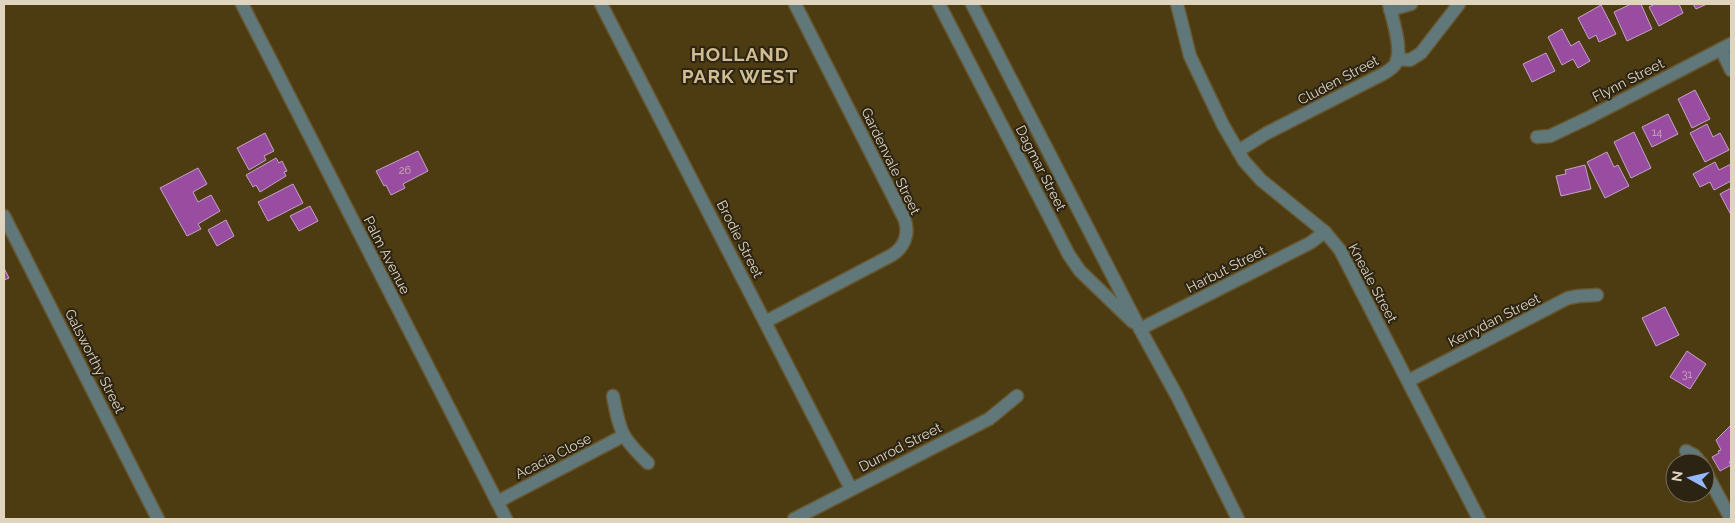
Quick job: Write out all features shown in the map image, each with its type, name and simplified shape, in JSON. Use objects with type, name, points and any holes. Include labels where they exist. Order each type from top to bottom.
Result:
[{"type":"street","name":"Palm Avenue","points":[[242,4],[506,519]]},
{"type":"street","name":"Brodie Street","points":[[601,4],[851,489]]},
{"type":"street","name":"Gardenvale Street","points":[[765,322],[892,255],[902,246],[907,233],[904,218],[795,4]]},
{"type":"street","name":"Dagmar Street","points":[[939,4],[1069,255],[1080,271],[1140,329]]},
{"type":"street","name":"Dagmar Street","points":[[972,4],[1140,329],[1177,396],[1238,519]]},
{"type":"street","name":"Kneale Street","points":[[1177,4],[1190,56],[1238,151],[1257,176],[1324,232],[1340,250],[1479,519]]},
{"type":"street","points":[[1397,59],[1398,44],[1390,7],[1411,4]]},
{"type":"street","name":"Cluden Street","points":[[1238,151],[1267,133],[1381,75],[1392,68],[1397,59],[1410,60],[1421,53],[1459,4]]},
{"type":"street","points":[[1726,47],[1731,70]]},
{"type":"street","name":"Flynn Street","points":[[1537,137],[1555,134],[1726,47]]},
{"type":"street","name":"Galsworthy Street","points":[[4,216],[158,519]]},
{"type":"street","name":"Harbut Street","points":[[1140,329],[1310,243],[1324,232]]},
{"type":"street","name":"Kerrydan Street","points":[[1408,381],[1568,298],[1597,295]]},
{"type":"street","points":[[613,396],[623,436],[648,463]]},
{"type":"street","name":"Dunrod Street","points":[[794,519],[989,419],[1017,396]]},
{"type":"street","name":"Acacia Close","points":[[497,502],[623,436]]},
{"type":"street","points":[[1686,451],[1690,453]]},
{"type":"street","points":[[1715,489],[1731,519]]},
{"type":"building","points":[[1631,4],[1641,4],[1652,29],[1627,41],[1614,12]]},
{"type":"building","points":[[1655,4],[1679,4],[1683,13],[1659,26],[1649,7]]},
{"type":"building","points":[[1693,4],[1707,4],[1696,9]]},
{"type":"building","points":[[1601,5],[1616,34],[1599,42],[1596,35],[1589,39],[1578,18]]},
{"type":"building","points":[[1562,29],[1571,46],[1579,41],[1590,61],[1578,68],[1573,59],[1562,65],[1548,37]]},
{"type":"building","points":[[1546,53],[1555,71],[1532,82],[1523,64]]},
{"type":"building","points":[[1695,90],[1710,119],[1692,128],[1678,99]]},
{"type":"building","points":[[1668,114],[1678,134],[1652,147],[1642,127]]},
{"type":"building","points":[[1707,124],[1713,137],[1720,133],[1729,150],[1705,162],[1690,133]]},
{"type":"building","points":[[1634,132],[1651,168],[1631,178],[1614,142]]},
{"type":"building","points":[[265,133],[274,151],[264,156],[266,160],[249,170],[237,148]]},
{"type":"building","points":[[418,151],[428,171],[403,184],[405,188],[391,195],[376,171]]},
{"type":"building","points":[[1607,152],[1614,167],[1618,165],[1629,186],[1605,198],[1587,162]]},
{"type":"building","points":[[276,158],[279,163],[282,161],[287,171],[284,172],[286,176],[260,192],[256,185],[253,187],[246,175]]},
{"type":"building","points":[[1715,162],[1719,170],[1731,164],[1731,181],[1714,190],[1710,182],[1700,187],[1693,174]]},
{"type":"building","points":[[1585,165],[1591,189],[1561,196],[1556,176],[1566,174],[1565,170]]},
{"type":"building","points":[[198,168],[207,184],[193,192],[198,202],[211,195],[220,211],[198,224],[201,229],[187,236],[160,188]]},
{"type":"building","points":[[293,184],[303,203],[268,221],[258,202]]},
{"type":"building","points":[[1731,188],[1731,215],[1720,194]]},
{"type":"building","points":[[310,206],[318,221],[299,231],[290,216]]},
{"type":"building","points":[[226,220],[234,236],[217,246],[208,230]]},
{"type":"building","points":[[4,268],[9,278],[4,280]]},
{"type":"building","points":[[1665,307],[1679,335],[1656,346],[1642,318]]},
{"type":"building","points":[[1687,351],[1706,364],[1690,389],[1670,377]]},
{"type":"building","points":[[1731,425],[1731,461],[1729,462],[1731,465],[1720,471],[1715,462],[1715,455],[1721,450],[1716,440]]},
{"type":"district","name":"HOLLAND PARK WEST","points":[[740,65]]}]
